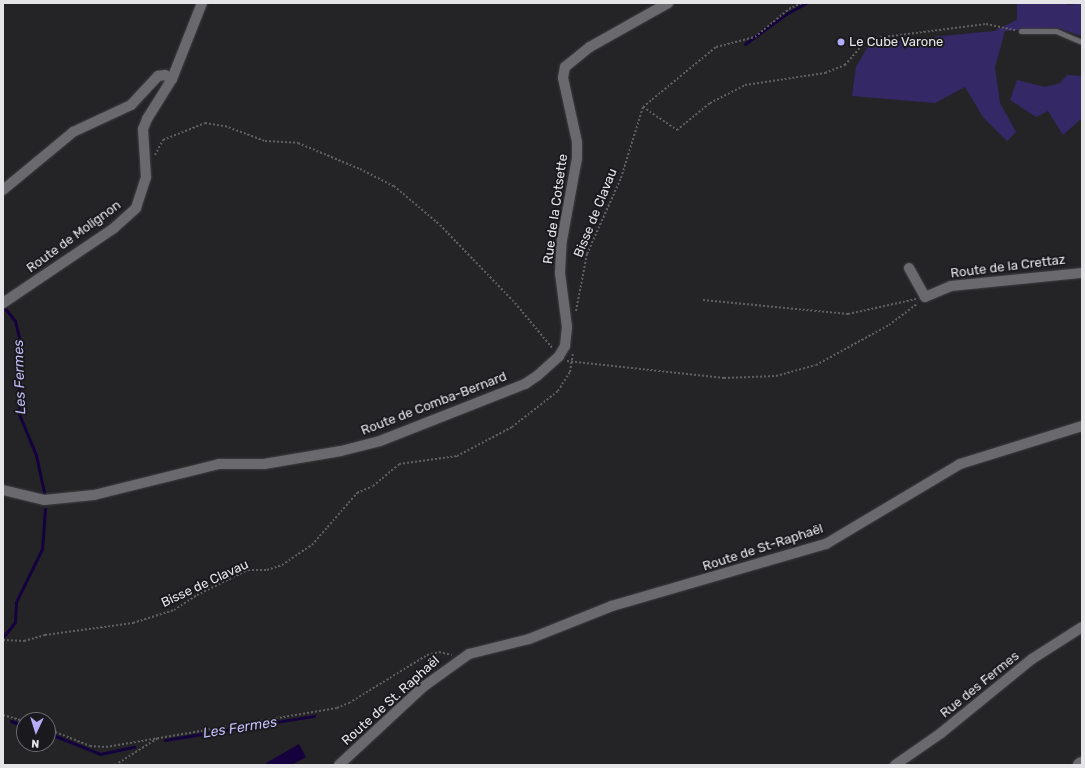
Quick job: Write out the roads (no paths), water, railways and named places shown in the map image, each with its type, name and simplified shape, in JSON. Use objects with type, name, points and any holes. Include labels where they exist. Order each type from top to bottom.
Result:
[{"type":"street","name":"Route de Molignon","points":[[5,302],[114,228],[136,208],[146,177],[143,129],[147,119],[172,79],[202,3]]},
{"type":"street","name":"Rue de la Cotsette","points":[[559,356],[565,346],[567,327],[560,273],[562,240],[578,158],[570,106],[563,78],[565,67],[590,47],[668,3]]},
{"type":"street","points":[[3,190],[73,132],[131,105],[158,76],[165,75],[172,79]]},
{"type":"street","name":"Route de la Crettaz","points":[[910,268],[925,297],[951,286],[1082,273]]},
{"type":"street","name":"Route de Comba-Bernard","points":[[3,490],[44,500],[94,495],[219,464],[264,464],[367,444],[525,384],[559,356]]},
{"type":"street","name":"Route de St-Raphaël","points":[[461,658],[529,639],[612,606],[826,544],[960,464],[1082,426]]},
{"type":"street","name":"Rue des Fermes","points":[[895,765],[941,733],[1032,659],[1082,626]]},
{"type":"street","name":"Route de St. Raphaël","points":[[339,765],[423,687],[461,658]]},
{"type":"lane","points":[[1021,31],[1056,32],[1082,42]]},
{"type":"waterway","points":[[745,44],[786,14],[806,3]]},
{"type":"waterway","name":"Les Fermes","points":[[3,306],[15,321],[19,337],[19,414],[36,455],[45,497]]},
{"type":"waterway","name":"Les Fermes","points":[[4,636],[15,622],[16,602],[42,549],[45,509]]},
{"type":"waterway","name":"Les Fermes","points":[[165,740],[314,716]]},
{"type":"waterway","name":"Les Fermes","points":[[11,721],[16,723]]},
{"type":"waterway","name":"Les Fermes","points":[[56,736],[100,754],[134,747]]},
{"type":"place","name":"Le Cube Varone","points":[[841,42]]}]
